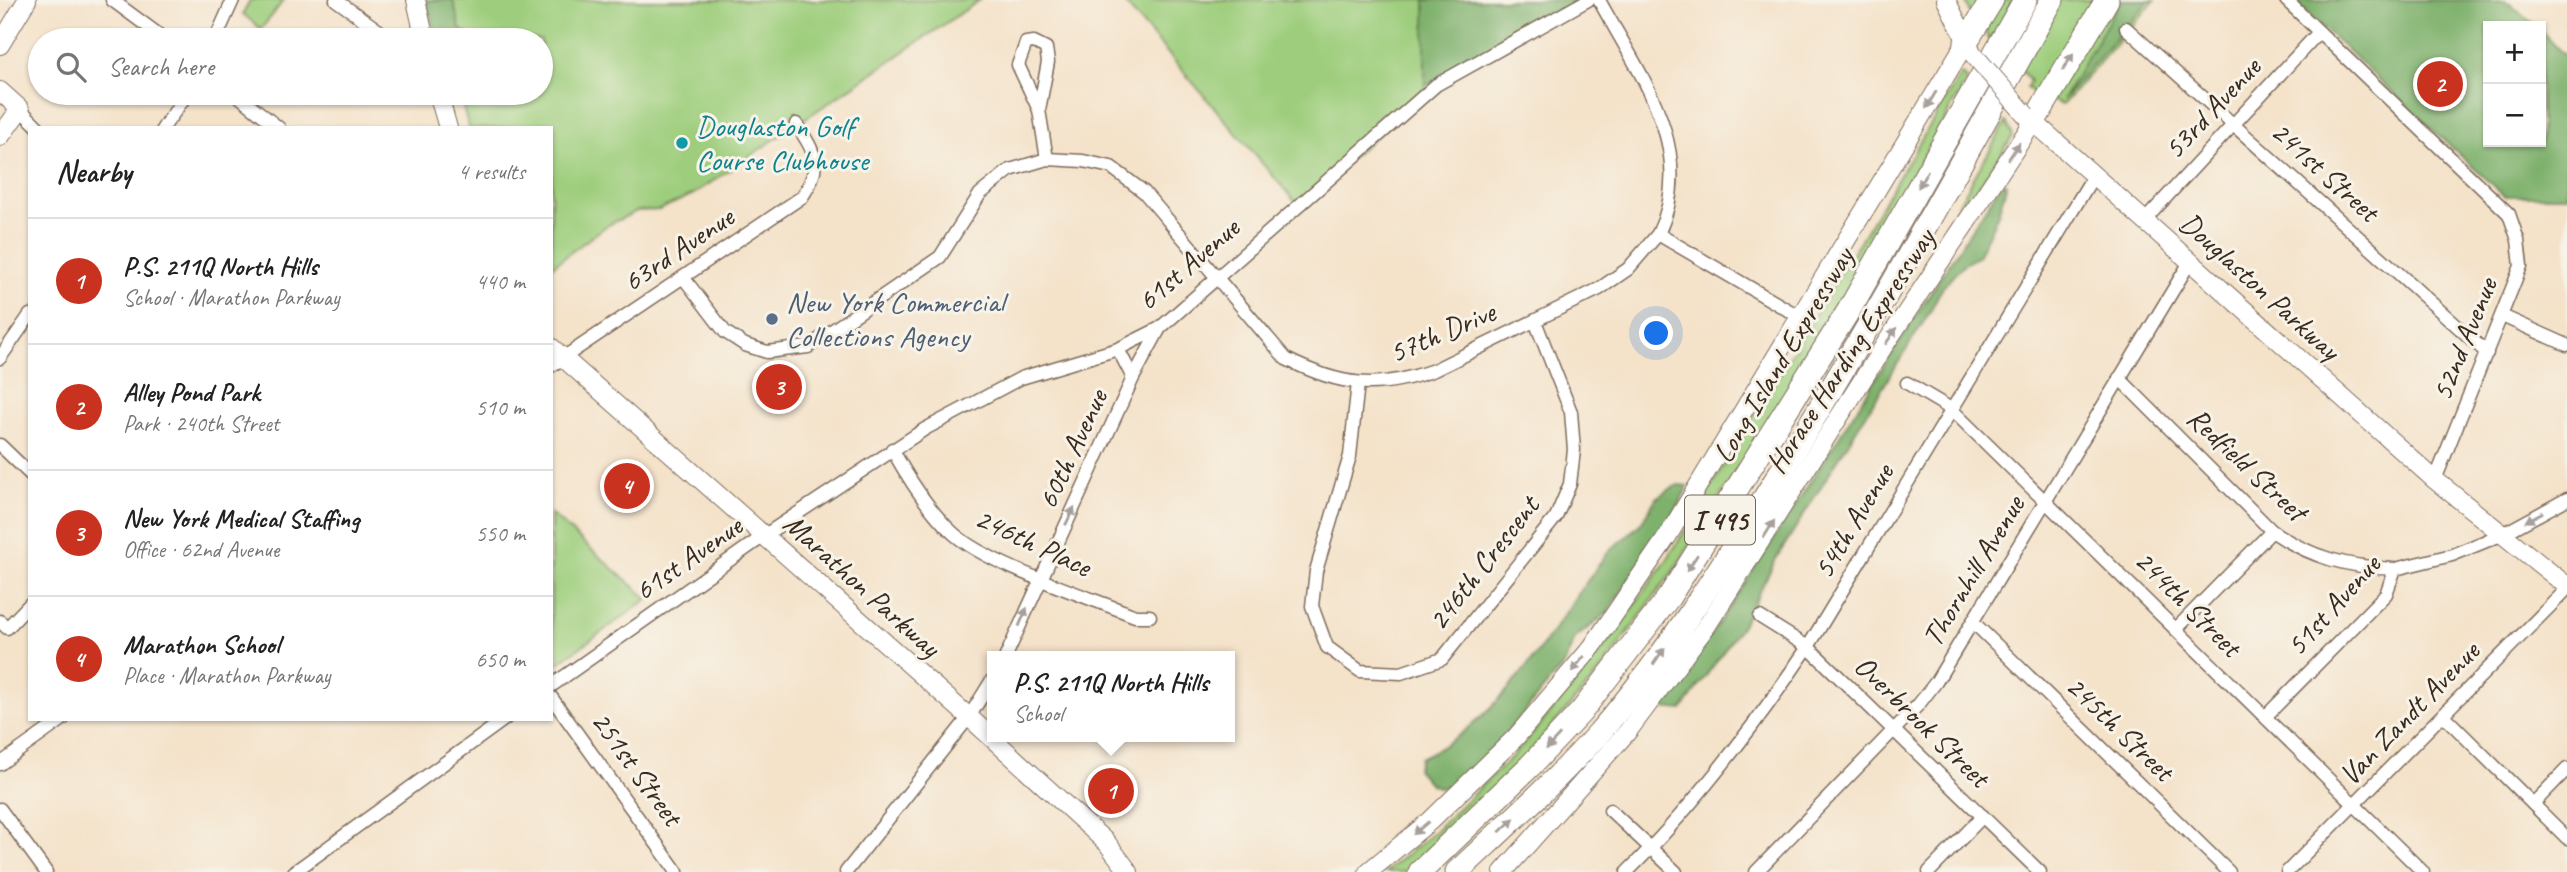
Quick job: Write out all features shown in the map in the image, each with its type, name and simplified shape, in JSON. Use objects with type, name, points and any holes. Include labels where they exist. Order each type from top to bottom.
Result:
[{"type":"highway","points":[[1969,48],[1992,0]]},
{"type":"highway","points":[[1956,119],[2018,0]]},
{"type":"highway","name":"Long Island Expressway","points":[[1420,872],[1530,766],[1581,712],[1670,597],[1842,322],[2025,0]]},
{"type":"highway","name":"Long Island Expressway","points":[[1457,872],[1546,789],[1598,733],[1646,675],[1691,611],[1806,432],[2052,0]]},
{"type":"highway","points":[[1978,132],[2069,0]]},
{"type":"highway","points":[[2030,118],[2107,0]]},
{"type":"main road","points":[[0,45],[27,0]]},
{"type":"main road","points":[[416,0],[422,28]]},
{"type":"main road","name":"Douglaston Parkway","points":[[1946,0],[1969,48],[2030,118],[2435,480],[2567,587]]},
{"type":"main road","name":"Horace Harding Expressway","points":[[1368,872],[1430,821],[1508,746],[1592,646],[1667,537],[1800,317],[1969,48]]},
{"type":"main road","points":[[0,90],[20,109],[0,137]]},
{"type":"main road","points":[[441,105],[447,126]]},
{"type":"main road","name":"Horace Harding Expressway","points":[[1503,872],[1628,732],[1708,624],[2030,118]]},
{"type":"main road","name":"Marathon Parkway","points":[[555,357],[765,535],[987,733]]},
{"type":"main road","name":"Marathon Parkway","points":[[997,742],[1107,843],[1129,872]]},
{"type":"street","points":[[112,0],[150,28]]},
{"type":"street","points":[[220,28],[233,0]]},
{"type":"street","points":[[336,0],[375,28]]},
{"type":"street","name":"61st Avenue","points":[[553,685],[765,535],[892,449],[959,409],[1021,378],[1118,349],[1160,328],[1176,317],[1216,278],[1436,85],[1588,0]]},
{"type":"street","points":[[1599,0],[1660,113],[1668,135],[1672,161],[1671,191],[1658,234],[1800,317]]},
{"type":"street","points":[[2286,0],[2319,32]]},
{"type":"street","name":"241st Street","points":[[2126,28],[2487,352]]},
{"type":"street","name":"53rd Avenue","points":[[2145,220],[2319,32]]},
{"type":"street","name":"52nd Avenue","points":[[2319,32],[2510,214],[2518,240],[2521,267],[2435,480]]},
{"type":"street","points":[[1039,110],[1047,75],[1047,55],[1040,44],[1026,43],[1018,65],[1039,110],[1047,159]]},
{"type":"street","points":[[164,126],[179,105]]},
{"type":"street","points":[[250,105],[276,126]]},
{"type":"street","points":[[20,109],[37,126]]},
{"type":"street","name":"63rd Avenue","points":[[555,357],[802,197],[813,181],[816,164],[811,146],[796,124]]},
{"type":"street","name":"57th Drive","points":[[682,277],[725,332],[745,345],[767,352],[808,347],[940,257],[980,194],[1010,170],[1047,159],[1083,161],[1111,167],[1144,192],[1286,359],[1318,375],[1380,385],[1406,380],[1535,320],[1616,278],[1638,259],[1658,234]]},
{"type":"street","name":"54th Avenue","points":[[1627,872],[1651,848],[1735,748],[1808,647],[2094,174]]},
{"type":"street","name":"Thornhill Avenue","points":[[1756,872],[1937,682],[2190,262]]},
{"type":"street","points":[[2502,316],[2567,345]]},
{"type":"street","points":[[0,358],[28,318]]},
{"type":"street","name":"246th Crescent","points":[[1358,383],[1350,456],[1316,570],[1312,606],[1327,647],[1360,671],[1401,673],[1441,659],[1556,517],[1570,484],[1574,450],[1571,412],[1535,320]]},
{"type":"street","name":"60th Avenue","points":[[1008,651],[1133,378],[1160,328]]},
{"type":"street","name":"60th Avenue","points":[[1118,349],[1133,378]]},
{"type":"street","name":"Redfield Street","points":[[2119,378],[2272,530],[2291,544],[2334,562],[2395,569]]},
{"type":"street","name":"244th Street","points":[[1907,383],[1951,409],[2046,499],[2423,872]]},
{"type":"street","points":[[0,445],[28,472]]},
{"type":"street","name":"246th Place","points":[[892,449],[915,486],[951,532],[970,545],[1135,616],[1150,616]]},
{"type":"street","name":"51st Avenue","points":[[2266,716],[2386,594],[2395,569],[2452,555],[2501,535],[2567,499]]},
{"type":"street","points":[[2177,628],[2272,530]]},
{"type":"street","name":"Van Zandt Avenue","points":[[2287,872],[2444,716],[2567,587]]},
{"type":"street","points":[[4,625],[28,606]]},
{"type":"street","name":"Overbrook Street","points":[[1760,617],[1808,647],[2040,872]]},
{"type":"street","name":"245th Street","points":[[1973,622],[2229,872]]},
{"type":"street","points":[[846,872],[970,717],[987,688]]},
{"type":"street","name":"251st Street","points":[[553,700],[677,872]]},
{"type":"street","points":[[2444,716],[2567,838]]},
{"type":"street","points":[[0,764],[60,721]]},
{"type":"street","points":[[294,872],[502,721]]},
{"type":"street","points":[[2533,804],[2567,769]]},
{"type":"street","points":[[0,809],[46,872]]},
{"type":"street","points":[[1611,810],[1676,872]]},
{"type":"street","points":[[1929,872],[1983,816]]},
{"type":"green space","points":[[250,0],[284,0],[262,28],[243,14]]},
{"type":"green space","points":[[426,0],[453,0],[460,28],[433,28]]},
{"type":"green space","points":[[453,0],[980,0],[694,194],[659,210],[637,211],[606,226],[553,266],[553,126],[468,126],[463,108],[469,105],[553,105],[553,28],[460,28]]},
{"type":"green space","points":[[1122,0],[1425,0],[1425,94],[1297,204]]},
{"type":"green space","points":[[1425,0],[1587,0],[1425,86]]},
{"type":"green space","points":[[1966,0],[2155,0],[2062,105],[2044,96],[2038,97],[2027,87],[2030,81],[1991,36],[1988,40],[1985,29],[1969,12]]},
{"type":"green space","points":[[2121,0],[2149,0],[2063,99]]},
{"type":"green space","points":[[2293,0],[2505,0],[2530,21],[2483,21],[2483,147],[2546,147],[2546,36],[2567,58],[2567,196],[2504,196]]},
{"type":"green space","points":[[1961,74],[1967,80],[1816,345],[1673,571],[1597,675],[1525,757],[1407,872],[1385,872],[1433,833],[1519,750],[1591,664],[1665,563]]},
{"type":"green space","points":[[2006,122],[2013,136],[1940,243],[1939,238]]},
{"type":"green space","points":[[2002,183],[2007,183],[1998,214],[1978,256],[1963,265],[1941,289],[1931,310],[1776,559],[1742,625],[1682,710],[1661,708],[1748,578]]},
{"type":"green space","points":[[1678,485],[1688,486],[1673,515],[1606,614],[1575,638],[1564,664],[1497,745],[1454,786],[1440,788],[1430,784],[1417,769],[1420,758],[1450,741],[1478,720],[1502,696],[1525,669],[1606,555],[1641,523],[1658,497]]},
{"type":"green space","points":[[553,516],[648,599],[553,667]]},
{"type":"place","name":"Alley Pond Park","points":[[2440,84]]},
{"type":"place","name":"Douglaston Golf Course Clubhouse","points":[[682,143]]},
{"type":"place","name":"New York Commercial Collections Agency","points":[[772,319]]},
{"type":"place","name":"New York Medical Staffing","points":[[779,387]]},
{"type":"place","name":"Marathon School","points":[[627,486]]},
{"type":"place","name":"P.S. 211Q North Hills","points":[[1111,791]]}]
